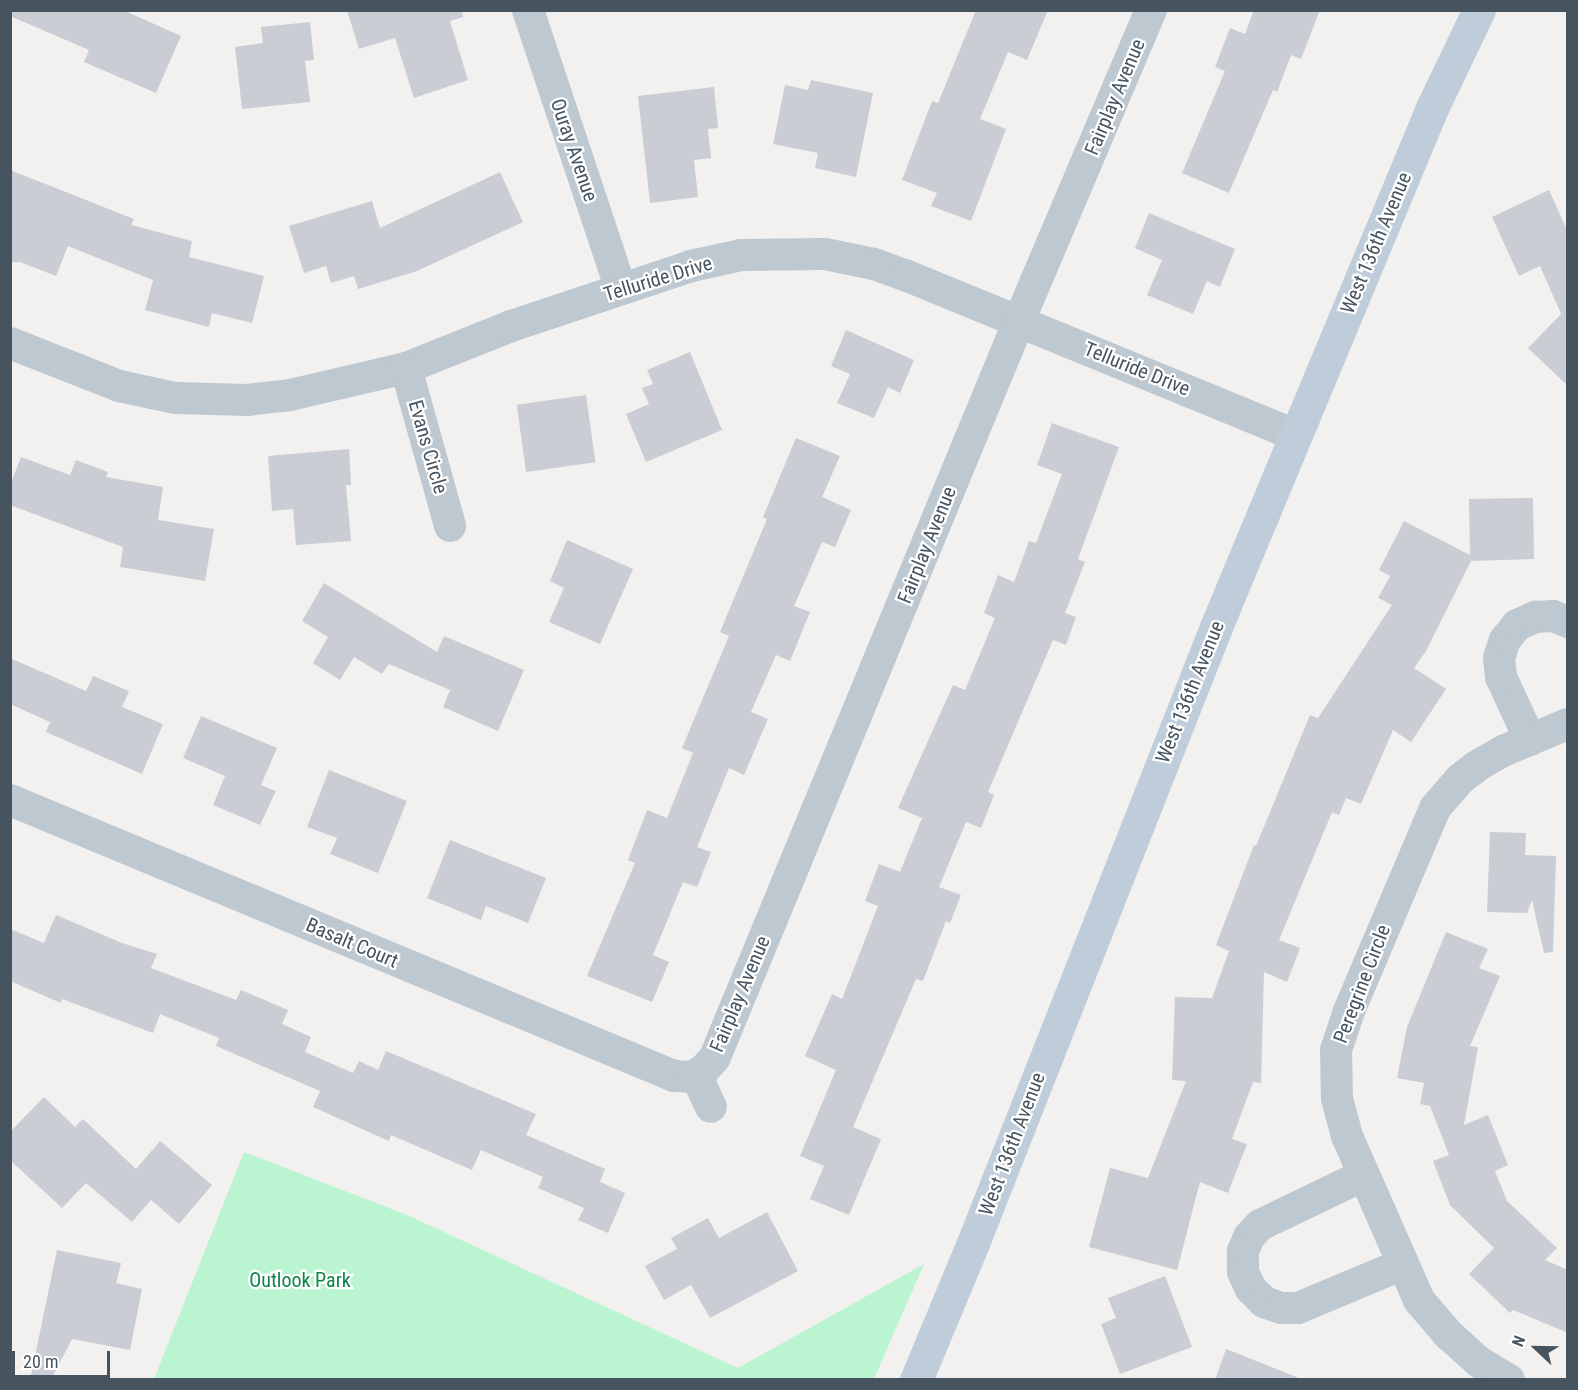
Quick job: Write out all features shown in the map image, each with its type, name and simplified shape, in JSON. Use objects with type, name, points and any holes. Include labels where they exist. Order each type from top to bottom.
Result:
[{"type":"main road","name":"West 136th Avenue","points":[[916,1380],[973,1243],[1216,627],[1432,108],[1479,10]]},
{"type":"street","name":"Ouray Avenue","points":[[528,10],[621,289]]},
{"type":"street","name":"Fairplay Avenue","points":[[696,1075],[715,1058],[1019,321],[1152,10]]},
{"type":"street","name":"Telluride Drive","points":[[10,343],[97,379],[175,398],[247,400],[290,395],[406,368],[511,326],[691,266],[741,255],[825,254],[874,264],[1296,435]]},
{"type":"street","name":"Evans Circle","points":[[406,368],[450,526]]},
{"type":"street","points":[[1530,740],[1501,677],[1499,658],[1505,640],[1517,625],[1534,617],[1553,616],[1568,621]]},
{"type":"street","name":"Peregrine Circle","points":[[1509,1380],[1479,1362],[1448,1334],[1419,1300],[1347,1136],[1337,1098],[1336,1050],[1349,1011],[1435,808],[1460,779],[1477,766],[1503,751],[1568,724]]},
{"type":"street","name":"Basalt Court","points":[[10,800],[674,1076],[696,1075]]},
{"type":"street","points":[[696,1075],[711,1107]]},
{"type":"street","points":[[1364,1175],[1260,1225],[1249,1237],[1244,1251],[1244,1272],[1251,1289],[1264,1302],[1281,1308],[1298,1308],[1403,1264]]},
{"type":"green space","name":"Outlook Park","points":[[244,1152],[407,1215],[738,1368],[924,1264],[874,1379],[154,1379]]},
{"type":"building","points":[[10,10],[123,10],[181,36],[156,93],[84,62],[89,50],[10,16]]},
{"type":"building","points":[[347,10],[462,10],[463,17],[450,21],[468,80],[414,98],[395,38],[359,49]]},
{"type":"building","points":[[976,10],[1048,10],[1027,60],[1008,52],[980,119],[1006,129],[971,221],[931,206],[937,193],[902,180],[932,101],[938,103]]},
{"type":"building","points":[[1254,10],[1320,10],[1301,59],[1291,55],[1277,92],[1273,90],[1229,193],[1182,173],[1225,71],[1215,67],[1230,28],[1245,34]]},
{"type":"building","points":[[310,22],[314,60],[305,61],[310,102],[242,109],[235,47],[263,43],[261,27]]},
{"type":"building","points":[[811,80],[873,93],[856,177],[815,168],[818,153],[773,144],[785,85],[808,90]]},
{"type":"building","points":[[714,87],[718,128],[708,129],[711,158],[694,160],[698,197],[650,203],[638,96]]},
{"type":"building","points":[[10,170],[134,219],[131,225],[192,241],[189,257],[264,276],[252,323],[212,313],[209,327],[145,310],[153,280],[68,246],[56,276],[20,262],[10,262]]},
{"type":"building","points":[[500,172],[523,222],[417,271],[358,289],[354,276],[331,283],[326,266],[304,273],[289,226],[372,201],[380,228]]},
{"type":"building","points":[[1549,190],[1568,232],[1568,386],[1528,348],[1561,314],[1540,266],[1519,276],[1492,217]]},
{"type":"building","points":[[1149,213],[1235,249],[1220,287],[1207,281],[1193,314],[1147,295],[1162,260],[1135,248]]},
{"type":"building","points":[[846,330],[914,360],[900,393],[888,387],[874,418],[837,403],[850,374],[831,366]]},
{"type":"building","points":[[690,352],[722,430],[646,462],[626,414],[649,404],[642,388],[653,384],[647,370]]},
{"type":"building","points":[[586,395],[595,462],[526,472],[517,405]]},
{"type":"building","points":[[1052,423],[1119,447],[1078,559],[1085,562],[1065,613],[1076,617],[1066,645],[1053,640],[988,792],[994,795],[981,828],[966,822],[939,887],[961,895],[950,923],[946,921],[923,981],[916,979],[853,1127],[881,1139],[849,1215],[810,1199],[824,1166],[800,1156],[836,1070],[805,1056],[832,994],[842,999],[878,906],[865,901],[879,864],[900,872],[922,818],[898,808],[953,685],[965,690],[995,618],[984,613],[998,575],[1014,582],[1029,541],[1036,543],[1062,474],[1037,465]]},
{"type":"building","points":[[796,438],[840,456],[822,497],[851,510],[835,547],[822,542],[794,606],[810,612],[790,661],[776,655],[751,712],[768,719],[744,775],[729,768],[697,847],[711,852],[697,887],[683,882],[653,955],[669,962],[652,1002],[587,976],[635,863],[628,860],[647,810],[667,818],[693,753],[682,748],[729,636],[720,632],[767,519],[763,517]]},
{"type":"building","points":[[349,449],[351,485],[346,485],[351,541],[296,545],[293,509],[272,511],[268,456]]},
{"type":"building","points":[[21,457],[70,475],[76,460],[108,472],[106,477],[163,487],[158,520],[214,529],[205,581],[120,567],[123,547],[10,505],[10,485]]},
{"type":"building","points":[[1533,498],[1534,559],[1471,561],[1426,651],[1414,668],[1446,689],[1411,742],[1393,730],[1361,804],[1346,798],[1339,815],[1332,812],[1279,940],[1300,948],[1287,982],[1264,972],[1261,1083],[1253,1082],[1232,1139],[1247,1144],[1228,1193],[1200,1182],[1177,1270],[1089,1247],[1110,1168],[1148,1178],[1186,1081],[1172,1080],[1175,997],[1212,998],[1229,951],[1216,945],[1254,845],[1256,846],[1310,715],[1318,718],[1392,605],[1378,598],[1390,576],[1379,570],[1404,521],[1470,555],[1469,499]]},
{"type":"building","points":[[567,540],[633,569],[600,644],[549,622],[564,588],[550,581]]},
{"type":"building","points":[[324,583],[437,652],[444,636],[524,670],[498,731],[443,707],[450,690],[389,664],[382,674],[354,657],[340,680],[313,663],[328,637],[302,621]]},
{"type":"building","points":[[10,658],[86,691],[93,676],[129,691],[122,707],[163,724],[142,774],[46,732],[50,722],[10,704]]},
{"type":"building","points":[[201,716],[277,748],[261,785],[276,791],[260,825],[213,805],[225,776],[183,758]]},
{"type":"building","points":[[329,770],[407,801],[378,873],[330,854],[337,838],[307,827]]},
{"type":"building","points":[[1490,832],[1526,833],[1525,855],[1556,856],[1553,952],[1544,953],[1532,900],[1527,913],[1487,912]]},
{"type":"building","points":[[450,840],[546,878],[528,923],[486,906],[481,920],[427,898]]},
{"type":"building","points":[[56,915],[122,943],[157,954],[151,968],[236,1000],[241,990],[288,1010],[282,1024],[311,1037],[305,1052],[353,1073],[359,1061],[378,1070],[386,1051],[536,1114],[526,1135],[605,1169],[600,1182],[625,1193],[608,1233],[578,1220],[584,1208],[538,1188],[543,1177],[481,1150],[472,1170],[391,1135],[389,1141],[313,1107],[320,1091],[216,1046],[219,1038],[160,1014],[153,1033],[62,999],[61,1003],[10,981],[10,929],[44,943]]},
{"type":"building","points":[[1446,932],[1488,949],[1479,968],[1500,976],[1470,1046],[1478,1047],[1464,1125],[1488,1115],[1508,1165],[1495,1171],[1507,1201],[1557,1248],[1545,1260],[1568,1270],[1568,1333],[1513,1310],[1510,1313],[1469,1274],[1494,1248],[1450,1205],[1433,1161],[1449,1155],[1430,1106],[1420,1104],[1424,1083],[1397,1078],[1407,1027]]},
{"type":"building","points":[[44,1097],[75,1127],[83,1119],[136,1169],[160,1141],[212,1185],[179,1224],[151,1200],[132,1222],[86,1183],[62,1208],[10,1160],[10,1132]]},
{"type":"building","points":[[767,1212],[798,1271],[710,1318],[691,1285],[664,1300],[645,1266],[677,1249],[671,1238],[708,1218],[719,1238]]},
{"type":"building","points":[[57,1250],[121,1263],[116,1283],[142,1289],[130,1350],[72,1339],[51,1380],[30,1380]]},
{"type":"building","points":[[1165,1276],[1192,1347],[1120,1374],[1101,1324],[1116,1318],[1108,1298]]},
{"type":"building","points":[[1226,1349],[1299,1378],[1298,1380],[1215,1380]]}]
